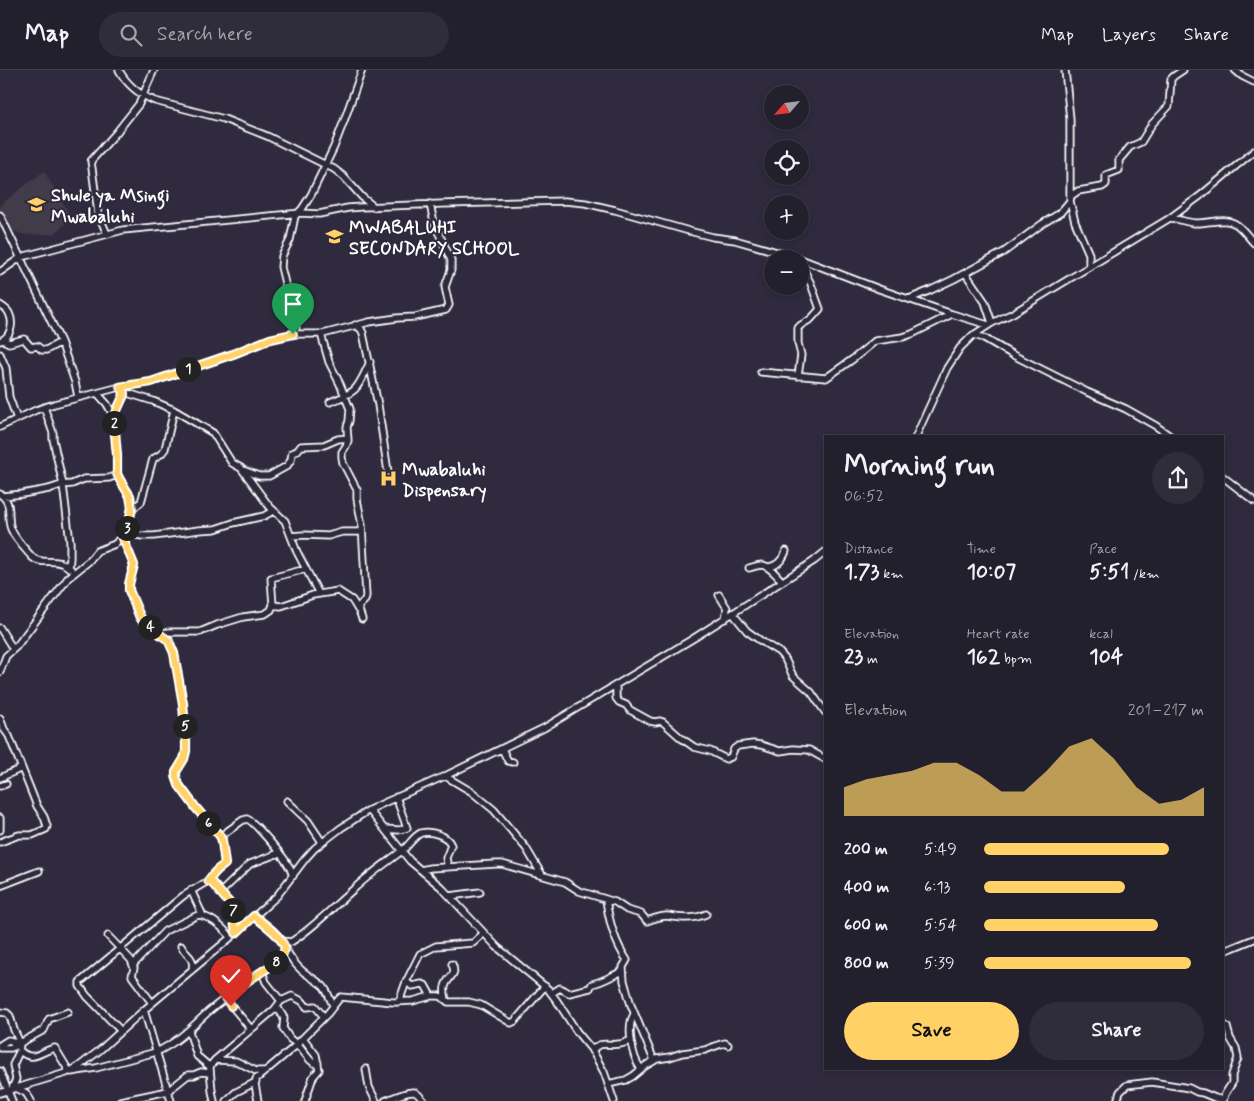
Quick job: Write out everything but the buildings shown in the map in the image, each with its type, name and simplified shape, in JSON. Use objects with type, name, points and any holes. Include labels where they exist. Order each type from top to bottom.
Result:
[{"type":"street","points":[[119,70],[127,83],[143,96],[155,101],[224,119],[267,136],[326,165],[340,173],[360,196],[374,207]]},
{"type":"street","points":[[107,234],[98,213],[91,161],[139,104],[154,70]]},
{"type":"street","points":[[293,334],[296,328],[281,267],[282,256],[290,240],[295,218],[308,200],[326,165],[362,70]]},
{"type":"street","points":[[1065,70],[1070,119],[1070,201],[1074,222],[1088,254],[1090,267]]},
{"type":"street","points":[[909,299],[966,274],[985,261],[1004,252],[1060,213],[1070,201],[1071,196],[1078,191],[1102,187],[1106,184],[1106,175],[1119,170],[1119,160],[1130,147],[1141,142],[1152,124],[1169,106],[1171,78],[1183,70]]},
{"type":"street","points":[[1235,70],[1254,82]]},
{"type":"street","points":[[916,435],[947,368],[960,348],[972,336],[1170,218],[1200,196],[1254,151]]},
{"type":"street","points":[[0,272],[20,258],[140,227],[299,213],[319,214],[348,208],[430,204],[565,201],[585,203],[713,237],[735,240],[767,250]]},
{"type":"street","points":[[0,427],[44,407],[78,397],[151,382],[233,354],[270,339],[293,334],[321,334],[355,325],[415,317],[443,311],[448,308],[449,302],[446,286],[451,270],[451,260],[433,218],[430,204]]},
{"type":"street","points":[[0,215],[61,342],[75,382],[78,397]]},
{"type":"street","points":[[1170,218],[1202,223],[1231,222],[1239,226],[1254,242]]},
{"type":"street","points":[[809,264],[952,314],[990,324]]},
{"type":"street","points":[[966,274],[985,302],[990,324]]},
{"type":"street","points":[[798,376],[801,355],[798,343],[798,328],[811,319],[820,309],[809,280]]},
{"type":"street","points":[[0,304],[9,313],[12,324],[8,335],[2,340],[10,343],[24,339],[31,347],[37,346],[44,350],[61,342]]},
{"type":"street","points":[[761,372],[826,378],[875,341],[912,334],[952,314]]},
{"type":"street","points":[[355,325],[363,333],[370,362],[388,472]]},
{"type":"street","points":[[321,334],[329,362],[350,409],[350,420],[347,427],[348,438],[342,454],[342,461],[357,490],[362,525],[366,598],[358,610]]},
{"type":"street","points":[[972,336],[984,338],[1013,355],[1126,409],[1168,435]]},
{"type":"street","points":[[0,354],[6,368],[9,397],[17,419]]},
{"type":"street","points":[[330,402],[345,396],[357,388],[370,362]]},
{"type":"street","points":[[122,389],[174,410],[212,431],[232,463],[259,476],[269,476],[287,466],[291,460],[292,453],[301,446],[324,444],[348,438]]},
{"type":"street","points":[[114,417],[123,397],[122,389]]},
{"type":"street","points":[[0,672],[6,656],[13,650],[47,606],[72,570],[89,561],[97,551],[115,544],[128,526],[132,509],[130,496],[117,475],[114,417],[108,404],[97,393]]},
{"type":"street","points":[[44,407],[53,433],[63,485],[72,570]]},
{"type":"street","points":[[132,509],[141,502],[152,459],[161,454],[165,449],[174,410]]},
{"type":"street","points":[[242,469],[272,511],[284,519],[297,552],[319,594]]},
{"type":"street","points":[[2,495],[22,494],[72,484],[84,479],[109,478],[117,475]]},
{"type":"street","points":[[1224,478],[1254,501]]},
{"type":"street","points":[[2,495],[6,498],[8,504],[12,532],[33,558],[38,561],[60,562],[72,570]]},
{"type":"street","points":[[123,535],[154,536],[215,529],[264,516],[272,511]]},
{"type":"street","points":[[291,536],[328,536],[344,531],[362,532]]},
{"type":"street","points":[[121,1031],[87,996],[80,984],[192,890],[208,881],[225,864],[220,836],[179,785],[176,776],[186,751],[183,704],[174,653],[168,640],[142,620],[130,593],[129,584],[134,565],[123,535]]},
{"type":"street","points":[[749,568],[778,564],[786,551]]},
{"type":"street","points":[[68,1072],[78,1067],[100,1050],[152,1003],[236,933],[277,896],[304,859],[341,828],[370,810],[544,728],[733,614],[824,553]]},
{"type":"street","points":[[767,567],[782,582]]},
{"type":"street","points":[[160,634],[200,632],[245,617],[265,614],[271,610],[273,605],[271,578],[306,569]]},
{"type":"street","points":[[273,605],[281,606],[319,594],[340,591],[352,600],[362,619]]},
{"type":"street","points":[[719,595],[727,608],[725,619]]},
{"type":"street","points":[[733,614],[752,634],[780,652],[793,676],[811,692],[824,711]]},
{"type":"street","points":[[0,628],[13,650]]},
{"type":"street","points":[[616,685],[616,699],[626,704],[630,710],[650,721],[663,722],[694,747],[710,751],[724,758],[728,759],[731,757],[734,749],[738,746],[753,744],[780,751],[792,749],[809,750],[824,758]]},
{"type":"street","points":[[0,718],[39,810],[47,823],[47,828],[32,835],[20,835],[0,842]]},
{"type":"street","points":[[502,749],[508,761],[513,762]]},
{"type":"street","points":[[0,778],[22,768]]},
{"type":"street","points":[[445,776],[481,798],[494,810],[526,848],[542,876]]},
{"type":"street","points":[[385,829],[399,830],[407,828],[396,798]]},
{"type":"street","points":[[287,801],[308,821],[322,842]]},
{"type":"street","points":[[370,810],[401,851],[450,896],[506,955],[552,993],[577,1032],[592,1051],[601,1067],[614,1101]]},
{"type":"street","points":[[0,818],[0,831],[8,839]]},
{"type":"street","points":[[220,836],[244,820],[250,820],[289,865],[292,876]]},
{"type":"street","points":[[283,944],[290,942],[313,925],[420,834],[429,833],[445,837],[450,841],[451,845],[446,858],[448,867]]},
{"type":"street","points":[[220,892],[250,864],[279,853]]},
{"type":"street","points":[[421,870],[498,864],[564,882],[579,891],[615,902],[627,910],[641,914],[647,921],[666,916],[691,918],[706,914]]},
{"type":"street","points":[[0,886],[39,871]]},
{"type":"street","points":[[208,881],[212,883],[232,906],[236,933]]},
{"type":"street","points":[[192,890],[203,916]]},
{"type":"street","points":[[450,896],[480,892]]},
{"type":"street","points":[[606,900],[611,924],[619,946],[627,960],[623,967],[626,988],[634,1014],[654,1060]]},
{"type":"street","points":[[133,965],[165,931],[196,916],[203,916],[220,926],[231,937]]},
{"type":"street","points":[[254,916],[283,944],[289,956],[306,974],[325,988],[333,1006]]},
{"type":"street","points":[[399,1002],[404,984],[420,954],[434,947],[473,943],[484,933]]},
{"type":"street","points":[[108,936],[133,965],[132,976],[152,1003]]},
{"type":"street","points":[[1224,951],[1254,939]]},
{"type":"street","points":[[289,956],[290,942]]},
{"type":"street","points":[[0,1093],[68,1072],[98,1067],[156,1052],[168,1046],[189,1031],[225,998],[281,958],[285,949],[283,944]]},
{"type":"street","points":[[181,946],[183,951],[192,959],[192,970]]},
{"type":"street","points":[[446,1000],[445,987],[454,973],[452,964]]},
{"type":"street","points":[[552,993],[560,988],[569,993],[590,988],[592,984],[623,971]]},
{"type":"street","points":[[262,972],[266,982],[281,1001]]},
{"type":"street","points":[[406,982],[412,986],[425,985],[432,996]]},
{"type":"street","points":[[258,1101],[256,1082],[258,1077],[297,1044],[324,1017],[339,998],[399,1002],[416,1001],[432,996],[441,997],[450,1002],[469,1002],[481,1005],[511,1023],[515,1021],[545,986]]},
{"type":"street","points":[[214,1101],[210,1070],[215,1060],[274,1010],[281,1001],[292,996],[302,1001],[307,1007],[315,1006],[324,1017]]},
{"type":"street","points":[[225,998],[251,1029]]},
{"type":"street","points":[[144,1010],[171,1101]]},
{"type":"street","points":[[274,1010],[281,1012],[284,1020],[284,1029],[291,1041],[297,1044],[310,1060],[318,1063]]},
{"type":"street","points":[[0,1012],[10,1016],[19,1046],[27,1056],[32,1057],[55,1048],[68,1072]]},
{"type":"street","points":[[0,1047],[7,1049],[19,1046],[44,1030],[47,1021],[52,1017],[68,1012]]},
{"type":"street","points":[[634,1014],[631,1020],[631,1040],[641,1069]]},
{"type":"street","points":[[1117,1101],[1120,1092],[1128,1085],[1152,1082],[1194,1089],[1197,1092],[1223,1100],[1232,1083],[1232,1075],[1238,1056],[1227,1027],[1224,1025]]},
{"type":"street","points":[[189,1031],[197,1056],[210,1070]]},
{"type":"street","points":[[302,1038],[316,1054],[319,1070],[313,1078],[305,1101]]},
{"type":"street","points":[[592,1051],[599,1044],[617,1045],[631,1040]]},
{"type":"street","points":[[608,1084],[626,1080],[654,1060],[705,1050],[725,1043],[728,1045]]},
{"type":"street","points":[[12,1101],[12,1089],[16,1079],[13,1065],[19,1046]]},
{"type":"street","points":[[215,1060],[236,1061],[254,1070],[266,1071]]},
{"type":"street","points":[[366,1069],[369,1087],[376,1101]]},
{"type":"street","points":[[120,1101],[168,1091],[186,1076],[210,1070]]},
{"type":"street","points":[[0,1071],[12,1089],[26,1093],[31,1101]]},
{"type":"street","points":[[226,1101],[236,1092],[256,1082]]},
{"type":"street","points":[[385,1101],[414,1092],[424,1101]]},
{"type":"shaded area","points":[[44,171],[71,217],[55,234],[25,235],[7,229],[0,205]]},
{"type":"place","name":"Shule ya Msingi Mwabaluhi","points":[[37,205]]},
{"type":"place","name":"MWABALUHI SECONDARY SCHOOL","points":[[335,237]]},
{"type":"place","name":"Mwabaluhi Dispensary","points":[[388,479]]},
{"type":"route","points":[[231,1006],[225,998],[280,960],[285,948],[282,941],[254,916],[236,933],[230,902],[208,881],[225,864],[222,840],[179,785],[176,776],[176,772],[184,759],[186,742],[183,704],[174,653],[165,637],[144,623],[129,590],[134,565],[122,536],[128,526],[132,509],[130,496],[117,475],[116,438],[113,420],[124,395],[120,387],[151,382],[233,354],[270,339],[293,334]]}]
